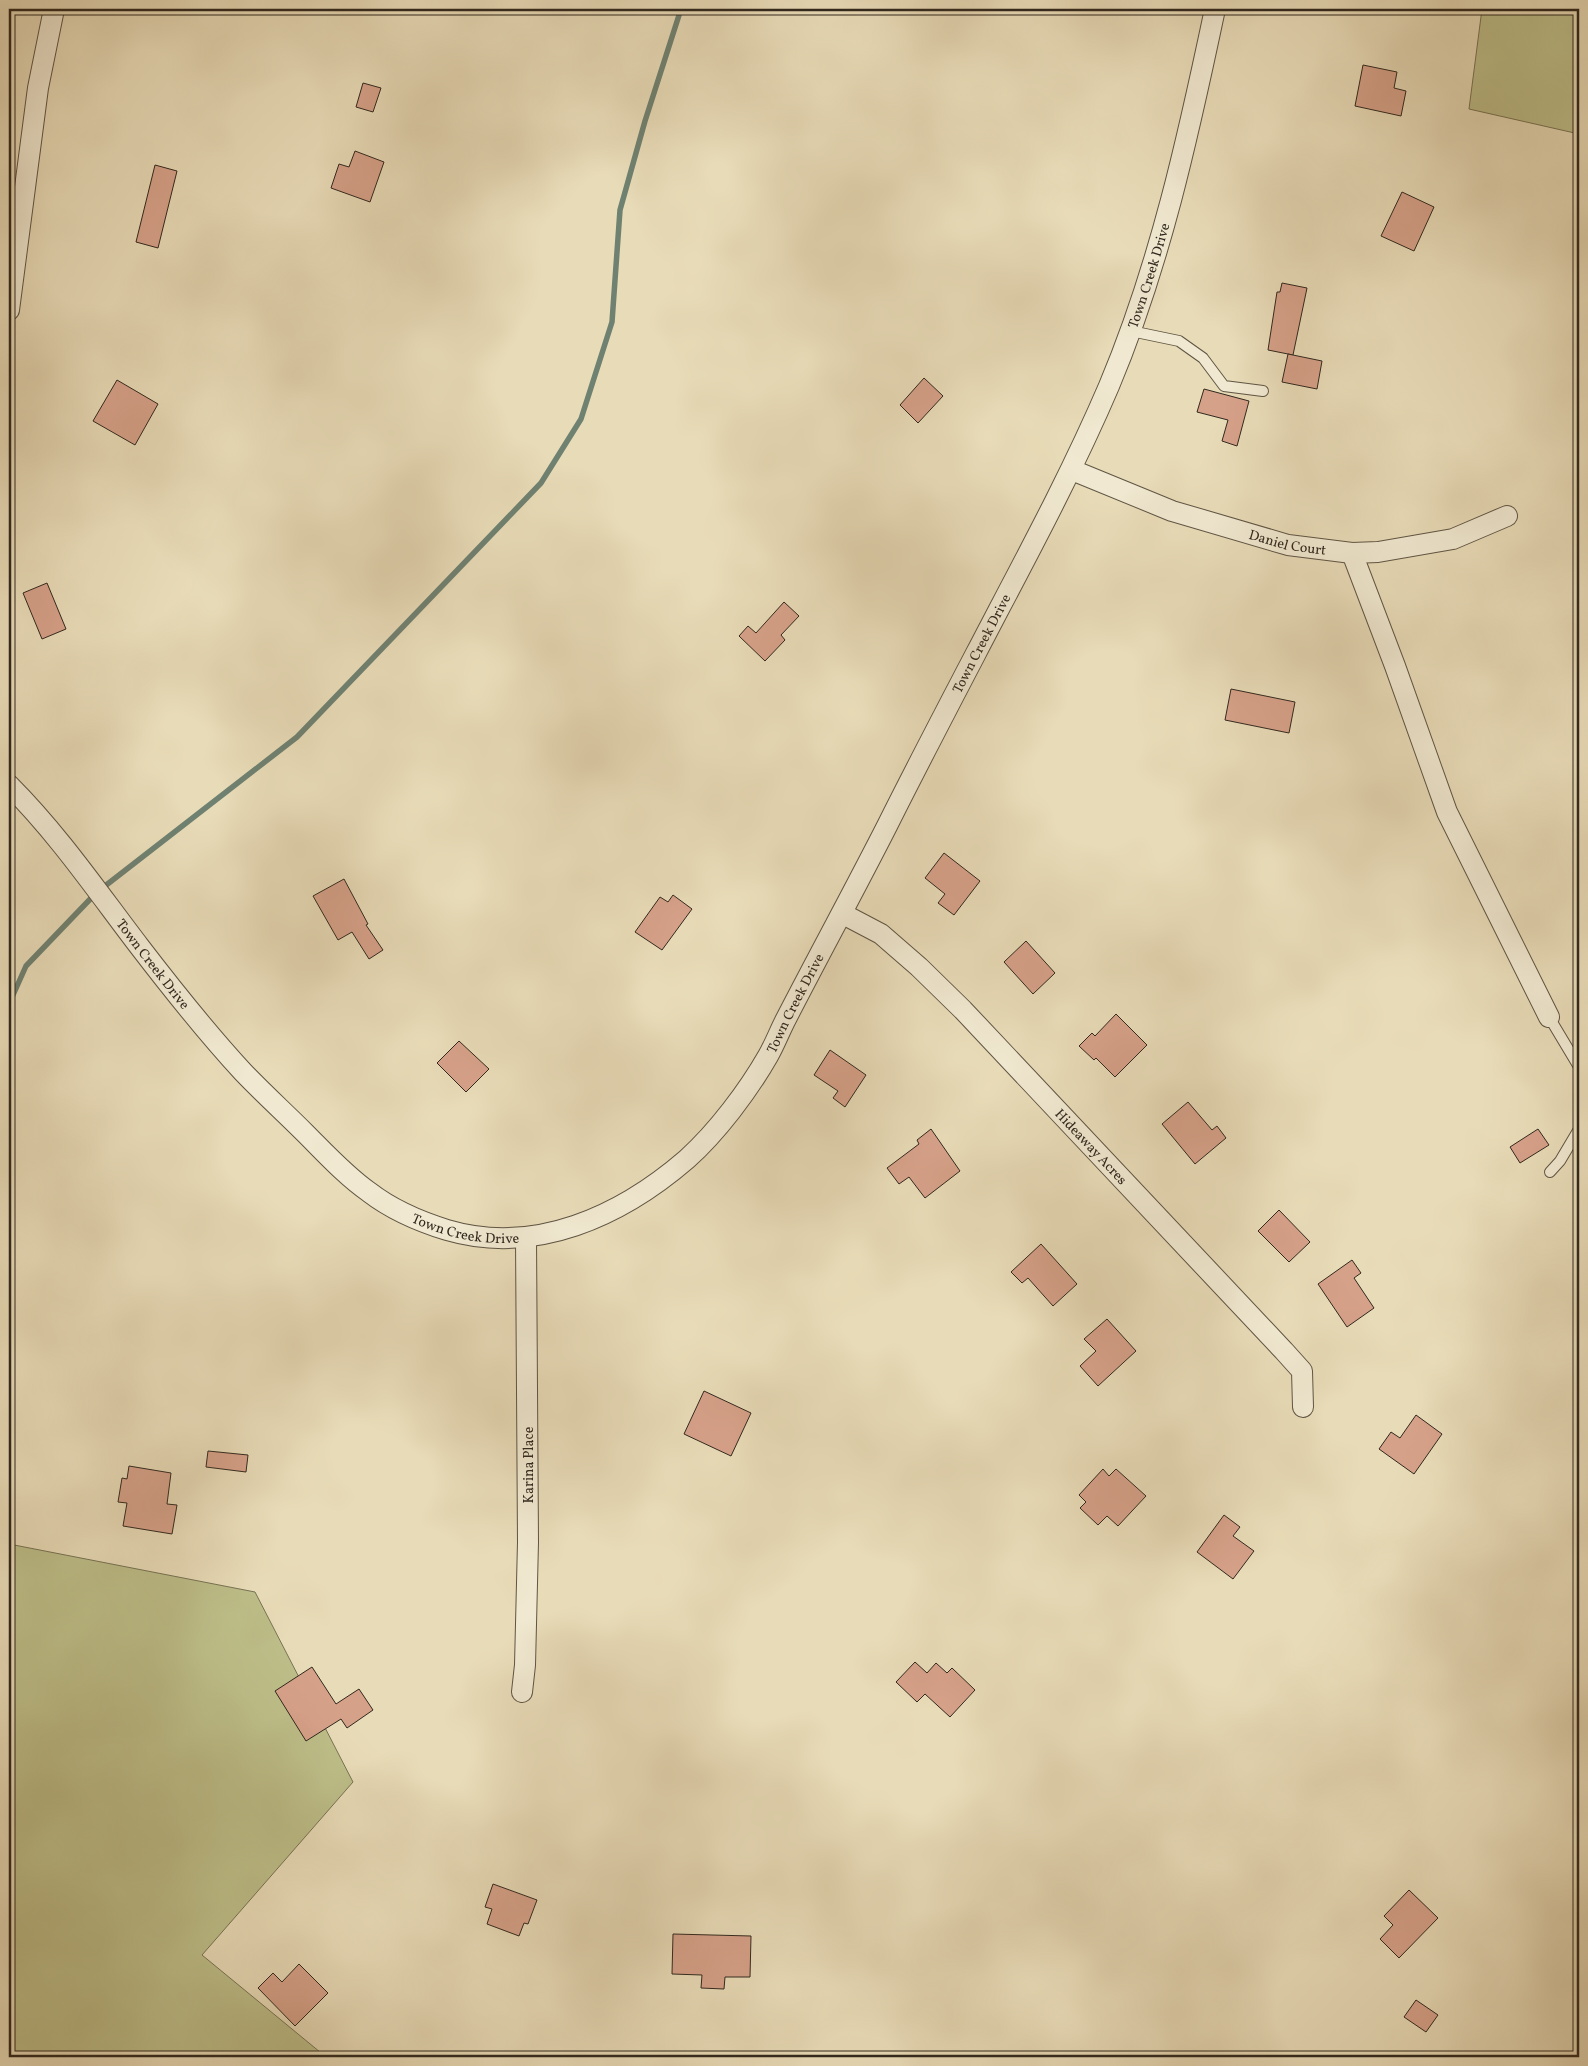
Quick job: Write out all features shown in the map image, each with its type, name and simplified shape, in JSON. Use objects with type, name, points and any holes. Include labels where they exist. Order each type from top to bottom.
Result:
[{"type":"street","points":[[9,310],[38,88],[54,9]]},
{"type":"street","name":"Town Creek Drive","points":[[9,785],[91,880],[140,948],[202,1026],[247,1076],[368,1192],[415,1218],[442,1229],[466,1235],[503,1239],[553,1234],[612,1211],[637,1196],[687,1159],[711,1134],[767,1058],[788,1014],[843,914],[938,725],[1072,470],[1130,331],[1161,241],[1198,88],[1214,9]]},
{"type":"street","name":"Daniel Court","points":[[1072,470],[1172,511],[1288,545],[1352,553],[1378,552],[1453,539],[1508,516]]},
{"type":"street","points":[[1352,553],[1447,812],[1549,1017]]},
{"type":"street","name":"Hideaway Acres","points":[[843,914],[882,934],[963,1010],[1278,1344],[1302,1371],[1303,1407]]},
{"type":"street","name":"Karina Place","points":[[522,1692],[525,1665],[528,1542],[526,1238]]},
{"type":"lane","points":[[1130,331],[1179,341],[1203,358],[1224,386],[1263,391]]},
{"type":"lane","points":[[1549,1017],[1579,1067]]},
{"type":"lane","points":[[1550,1172],[1560,1162],[1579,1129]]},
{"type":"green space","points":[[1482,9],[1579,9],[1579,134],[1469,109]]},
{"type":"green space","points":[[9,1544],[255,1592],[353,1782],[202,1955],[326,2057],[9,2057]]},
{"type":"building","points":[[1363,65],[1397,72],[1394,88],[1406,91],[1401,116],[1355,106]]},
{"type":"building","points":[[363,83],[381,88],[373,112],[356,107]]},
{"type":"building","points":[[355,151],[384,162],[370,202],[331,188],[339,164],[349,167]]},
{"type":"building","points":[[155,165],[177,171],[158,248],[136,242]]},
{"type":"building","points":[[1402,192],[1434,207],[1414,251],[1381,236]]},
{"type":"building","points":[[1282,283],[1307,288],[1293,355],[1268,350],[1277,292],[1280,292]]},
{"type":"building","points":[[1288,354],[1322,361],[1317,389],[1282,382]]},
{"type":"building","points":[[924,378],[943,396],[918,423],[900,405]]},
{"type":"building","points":[[117,380],[158,404],[135,445],[93,421]]},
{"type":"building","points":[[1204,389],[1249,401],[1237,446],[1222,441],[1228,420],[1197,412]]},
{"type":"building","points":[[47,583],[66,629],[42,639],[23,593]]},
{"type":"building","points":[[784,602],[799,616],[781,635],[785,640],[765,661],[739,636],[748,626],[756,633]]},
{"type":"building","points":[[1231,689],[1295,702],[1289,733],[1225,720]]},
{"type":"building","points":[[944,853],[980,881],[954,915],[938,903],[945,894],[925,878]]},
{"type":"building","points":[[344,879],[368,924],[366,925],[383,950],[369,959],[352,932],[338,940],[313,896]]},
{"type":"building","points":[[673,895],[692,909],[662,950],[635,932],[660,897],[668,902]]},
{"type":"building","points":[[1026,941],[1055,973],[1033,994],[1004,962]]},
{"type":"building","points":[[1116,1014],[1147,1045],[1115,1077],[1096,1058],[1094,1060],[1079,1046],[1092,1033],[1095,1036]]},
{"type":"building","points":[[459,1041],[489,1069],[466,1092],[437,1063]]},
{"type":"building","points":[[830,1050],[866,1075],[845,1107],[833,1098],[838,1091],[814,1075]]},
{"type":"building","points":[[1188,1102],[1212,1130],[1217,1126],[1226,1138],[1195,1164],[1162,1124]]},
{"type":"building","points":[[931,1129],[960,1171],[925,1198],[909,1177],[899,1184],[887,1168],[919,1144],[917,1140]]},
{"type":"building","points":[[1538,1129],[1549,1145],[1520,1163],[1510,1147]]},
{"type":"building","points":[[1279,1210],[1310,1242],[1289,1262],[1258,1231]]},
{"type":"building","points":[[1041,1244],[1077,1284],[1053,1306],[1028,1278],[1022,1283],[1011,1272]]},
{"type":"building","points":[[1352,1260],[1361,1273],[1354,1278],[1374,1308],[1347,1327],[1318,1284]]},
{"type":"building","points":[[1107,1319],[1136,1351],[1098,1386],[1080,1366],[1096,1351],[1084,1339]]},
{"type":"building","points":[[704,1391],[751,1413],[731,1456],[684,1434]]},
{"type":"building","points":[[1416,1415],[1442,1434],[1414,1474],[1379,1449],[1391,1432],[1400,1438]]},
{"type":"building","points":[[208,1451],[248,1455],[246,1472],[206,1467]]},
{"type":"building","points":[[129,1466],[171,1473],[167,1504],[177,1505],[172,1534],[123,1526],[127,1503],[118,1502],[122,1478],[127,1479]]},
{"type":"building","points":[[1103,1469],[1109,1476],[1116,1469],[1146,1496],[1118,1526],[1107,1516],[1098,1525],[1080,1508],[1086,1502],[1079,1495]]},
{"type":"building","points":[[1224,1515],[1240,1527],[1233,1536],[1254,1551],[1233,1579],[1197,1552]]},
{"type":"building","points":[[915,1662],[927,1673],[936,1663],[947,1673],[952,1668],[975,1690],[950,1717],[925,1694],[917,1702],[896,1682]]},
{"type":"building","points":[[312,1667],[336,1704],[359,1689],[373,1710],[347,1728],[341,1719],[306,1741],[275,1691]]},
{"type":"building","points":[[493,1884],[537,1900],[528,1924],[524,1923],[519,1936],[487,1924],[492,1909],[485,1907]]},
{"type":"building","points":[[1409,1890],[1438,1918],[1399,1958],[1380,1939],[1393,1925],[1384,1916]]},
{"type":"building","points":[[673,1934],[751,1936],[750,1977],[725,1977],[724,1989],[701,1988],[702,1975],[672,1974]]},
{"type":"building","points":[[299,1964],[328,1993],[295,2026],[258,1988],[273,1973],[282,1982]]},
{"type":"building","points":[[1416,2000],[1438,2015],[1426,2032],[1404,2017]]},
{"type":"waterway","points":[[9,1004],[26,966],[96,893],[297,737],[541,483],[581,419],[612,322],[620,210],[645,121],[681,9]]}]
